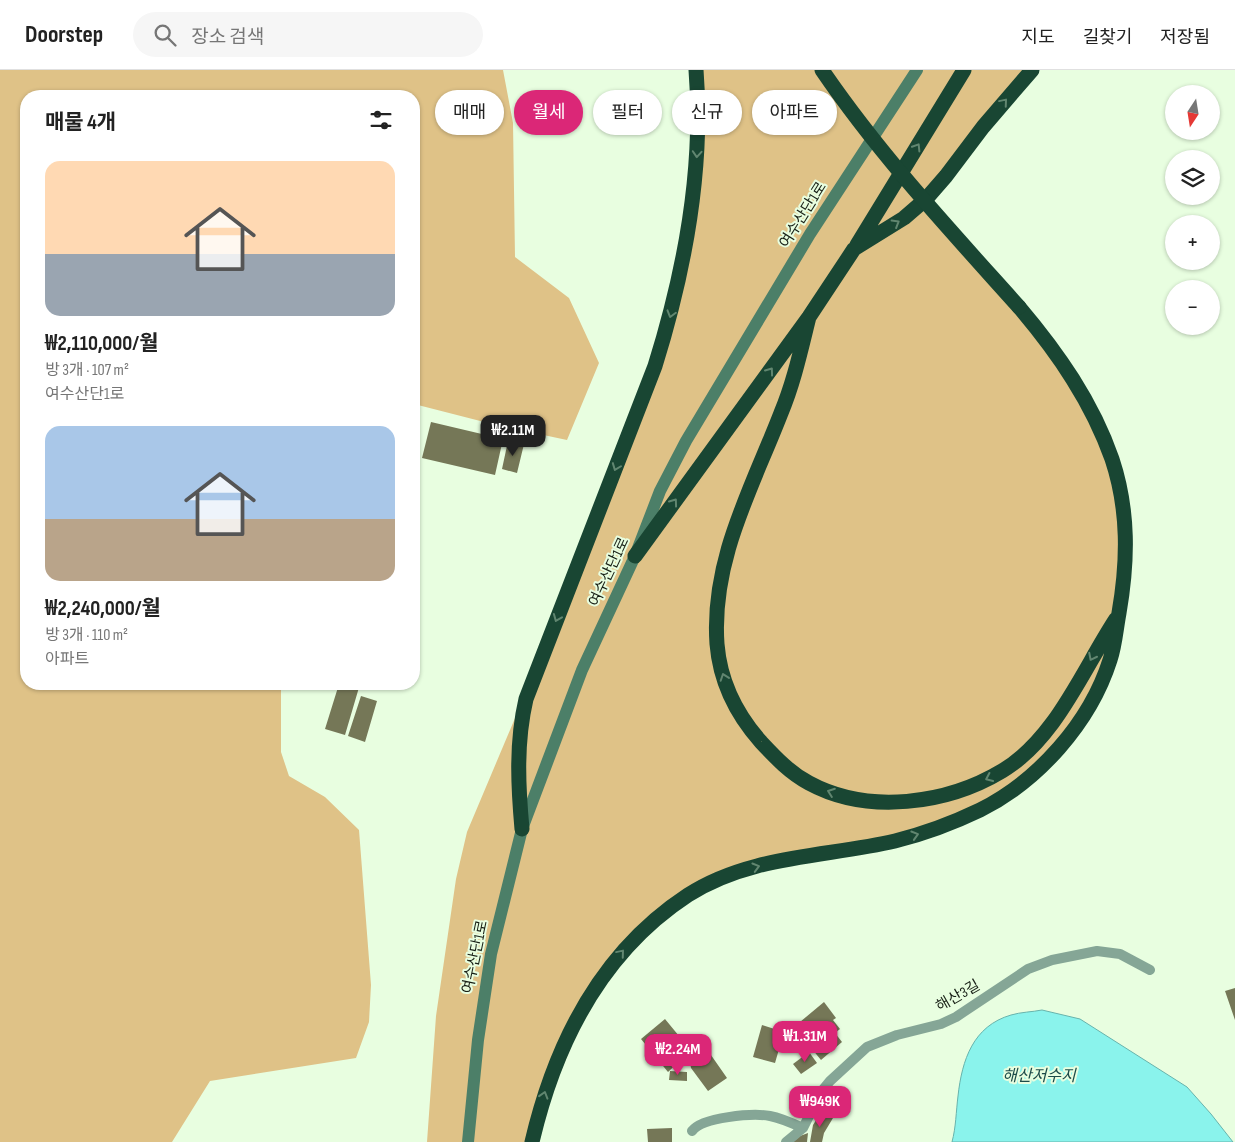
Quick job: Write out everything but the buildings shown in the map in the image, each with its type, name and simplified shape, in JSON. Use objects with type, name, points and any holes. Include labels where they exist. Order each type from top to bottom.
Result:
[{"type":"highway","points":[[522,829],[518,786],[518,750],[521,719],[526,699],[655,366],[684,262],[692,208],[697,153],[696,70]]},
{"type":"highway","points":[[532,1142],[551,1073],[576,1018],[623,950],[653,920],[691,893],[736,872],[772,862],[910,836],[979,811],[1018,787],[1048,761],[1064,741],[1102,683],[1112,656],[1124,585],[1126,549],[1123,503],[1112,460],[1085,399],[1071,374],[1038,329],[883,154],[822,70]]},
{"type":"highway","points":[[635,556],[810,317],[964,70]]},
{"type":"highway","points":[[854,249],[904,218],[926,199],[1000,106],[1032,70]]},
{"type":"highway","points":[[810,317],[783,410],[739,515],[722,567],[718,589],[717,641],[722,672],[731,697],[744,720],[776,759],[810,783],[846,797],[866,801],[917,800],[942,795],[984,780],[1003,771],[1016,761],[1042,735],[1067,703],[1095,651],[1118,615]]},
{"type":"street","name":"여수산단1로","points":[[468,1142],[478,1040],[491,954],[522,829],[582,670],[635,556],[660,491],[696,424],[810,234],[917,70]]},
{"type":"lane","name":"해산3길","points":[[786,1142],[803,1128],[821,1092],[830,1081],[867,1047],[897,1036],[941,1024],[956,1017],[1028,969],[1052,960],[1097,951],[1120,954],[1150,970]]},
{"type":"lane","points":[[692,1131],[695,1127],[706,1121],[753,1115],[771,1116],[803,1128]]},
{"type":"shaded area","points":[[0,70],[503,70],[513,123],[515,257],[569,298],[599,363],[567,440],[492,424],[420,406],[420,90],[20,90],[20,690],[281,690],[281,752],[289,776],[325,797],[359,830],[371,985],[369,1022],[356,1058],[210,1081],[172,1142],[0,1142]]},
{"type":"shaded area","points":[[696,70],[1032,70],[926,199],[1019,307],[1101,432],[1125,526],[1107,670],[1034,775],[933,829],[798,857],[691,893],[595,988],[532,1142],[427,1142],[436,1016],[456,879],[467,832],[545,647],[602,504],[684,262],[692,135],[742,135],[742,90],[695,90]]},
{"type":"water","name":"해산저수지","points":[[1042,1010],[1080,1019],[1187,1087],[1233,1142],[952,1142],[960,1083],[972,1046],[987,1027],[998,1020],[1015,1014]]}]
